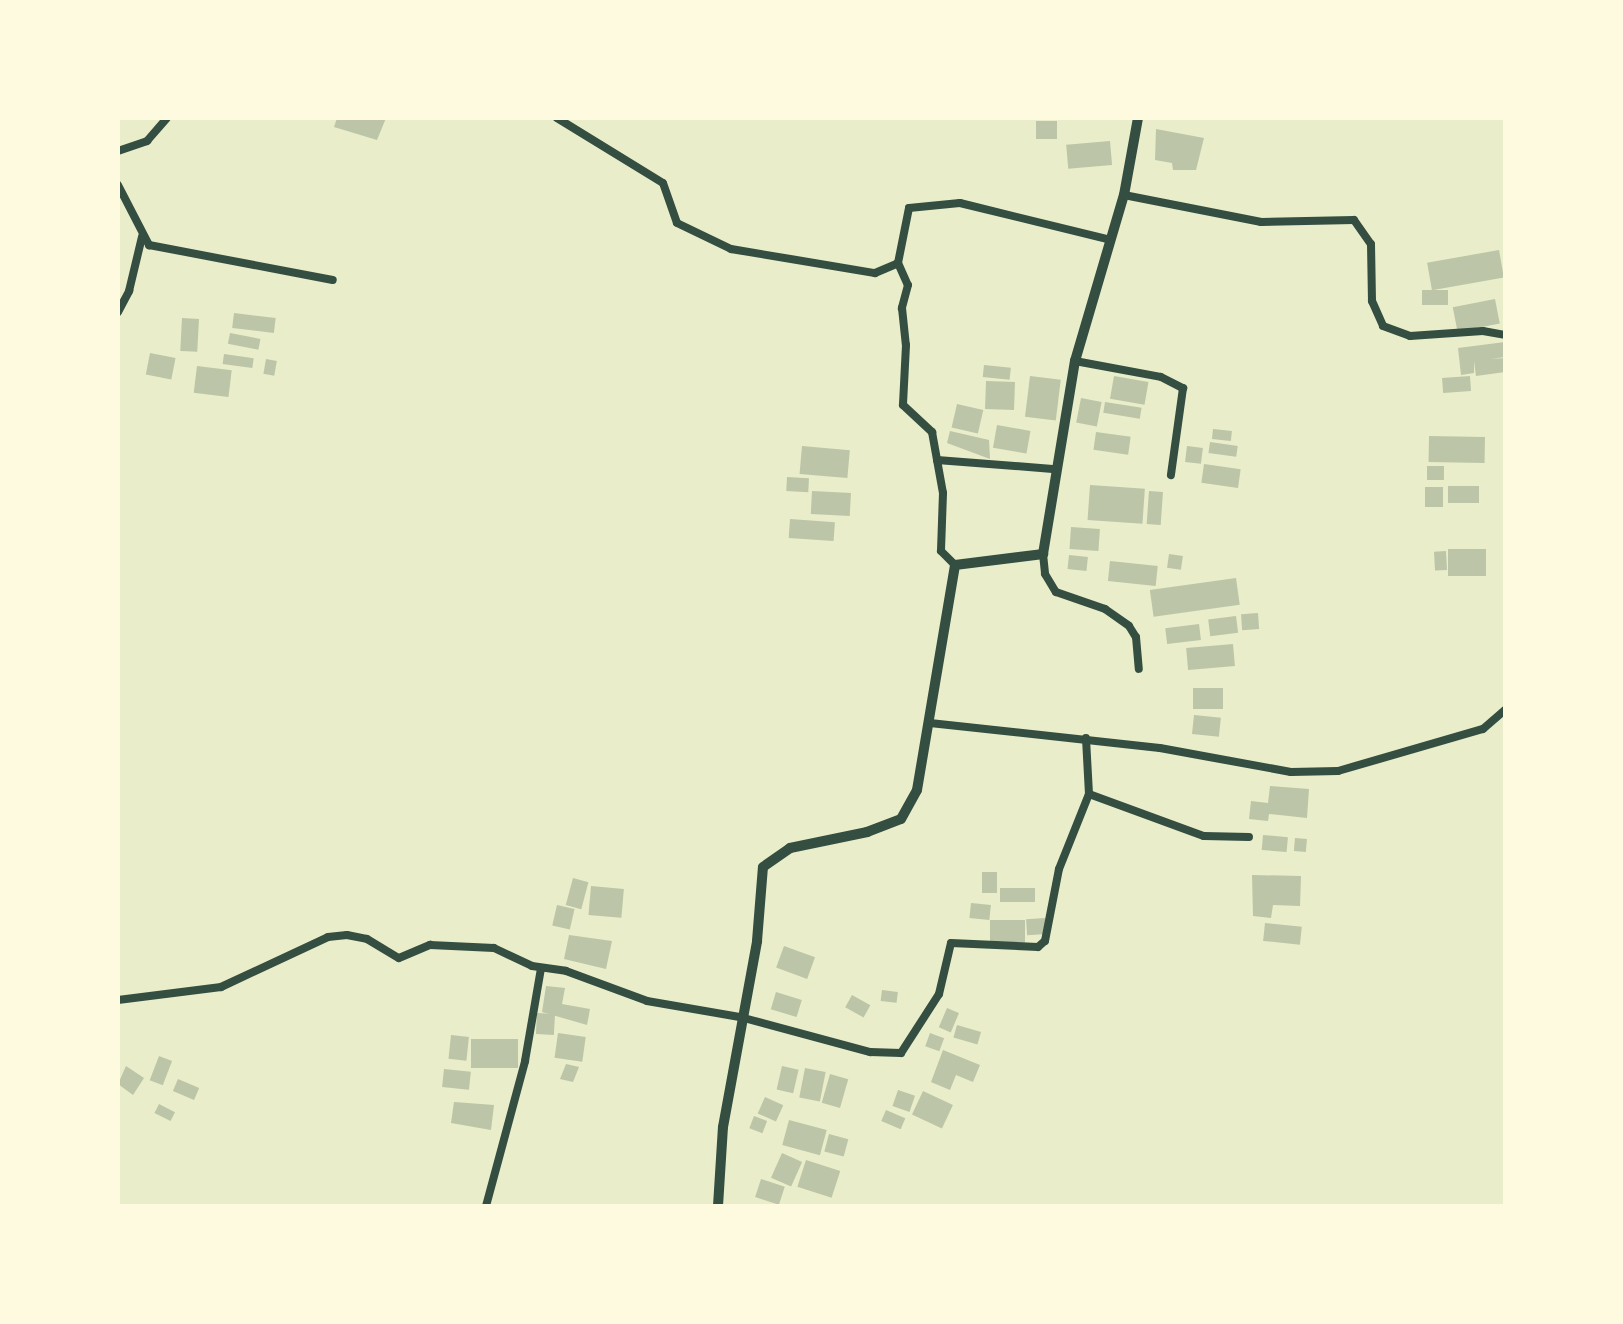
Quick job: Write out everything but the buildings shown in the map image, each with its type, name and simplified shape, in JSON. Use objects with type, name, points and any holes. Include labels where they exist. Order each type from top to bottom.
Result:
[{"type":"street","points":[[118,151],[147,141],[167,118]]},
{"type":"street","points":[[557,118],[663,183],[672,218],[708,240],[744,252],[863,272],[891,270],[898,263]]},
{"type":"street","points":[[1138,118],[1124,195],[1075,361],[1053,469],[1043,554],[1045,574],[1056,592],[1105,609],[1129,626],[1136,637],[1139,669]]},
{"type":"street","points":[[118,185],[142,237],[149,245],[333,280]]},
{"type":"street","points":[[1124,195],[1261,222],[1354,220],[1371,244],[1372,301],[1383,326],[1410,336],[1483,331],[1505,335]]},
{"type":"street","points":[[955,565],[941,551],[943,493],[927,423],[903,405],[906,345],[902,308],[908,285],[898,263],[904,215],[917,206],[973,204],[1111,240]]},
{"type":"street","points":[[118,312],[129,291],[142,237]]},
{"type":"street","points":[[1075,361],[1161,377],[1183,388],[1171,475]]},
{"type":"street","points":[[937,460],[1053,469]]},
{"type":"street","points":[[955,565],[1043,554]]},
{"type":"street","points":[[718,1206],[740,1017],[767,860],[790,848],[867,832],[901,819],[917,790],[955,565]]},
{"type":"street","points":[[930,723],[1086,738],[1291,772],[1338,771],[1483,729],[1505,710]]},
{"type":"street","points":[[118,1000],[221,987],[342,935],[367,939],[395,957],[430,945],[480,947],[541,968],[566,971],[647,1001],[740,1017],[870,1052],[905,1051],[939,994],[951,943],[1043,944],[1059,869],[1089,794],[1086,738]]},
{"type":"street","points":[[1089,794],[1204,836],[1249,837]]},
{"type":"street","points":[[486,1206],[525,1061],[541,968]]}]
